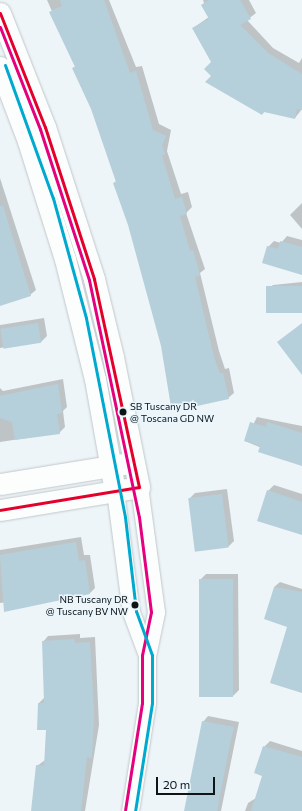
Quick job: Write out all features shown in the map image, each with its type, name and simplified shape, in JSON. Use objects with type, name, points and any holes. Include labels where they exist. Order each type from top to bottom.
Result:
[{"type":"street","points":[[0,13],[71,202],[113,357],[134,462],[156,612],[147,656],[146,711],[130,811]]},
{"type":"street","points":[[0,67],[28,141],[65,259],[111,466],[131,612],[147,656]]},
{"type":"street","points":[[0,484],[134,462]]},
{"type":"street","points":[[0,510],[138,487]]},
{"type":"building","points":[[60,0],[104,0],[130,73],[136,71],[153,130],[166,136],[162,145],[165,154],[162,156],[175,199],[182,197],[187,214],[180,216],[190,251],[193,250],[200,275],[195,277],[214,357],[220,374],[223,373],[229,399],[188,408],[187,404],[171,407],[161,346],[128,225],[113,183],[116,182],[91,109],[72,68],[75,67],[49,12],[62,6]]},
{"type":"building","points":[[209,0],[240,0],[251,19],[240,25],[268,53],[302,74],[302,110],[297,109],[295,119],[264,112],[262,115],[205,82],[211,76],[204,69],[211,62],[192,28],[209,19],[201,5]]},
{"type":"building","points":[[0,206],[3,206],[31,296],[0,306]]},
{"type":"building","points":[[280,241],[302,247],[302,275],[262,263],[267,246],[278,249]]},
{"type":"building","points":[[266,286],[302,286],[302,313],[266,313]]},
{"type":"building","points":[[38,323],[41,343],[4,349],[0,329]]},
{"type":"building","points":[[302,323],[302,375],[277,342]]},
{"type":"building","points":[[58,384],[62,413],[57,414],[60,434],[15,440],[12,422],[0,418],[0,396]]},
{"type":"building","points":[[250,422],[266,427],[267,422],[302,433],[302,466],[258,452],[260,446],[244,441]]},
{"type":"building","points":[[267,490],[302,502],[302,535],[257,521]]},
{"type":"building","points":[[222,494],[229,548],[195,552],[188,498]]},
{"type":"building","points":[[76,542],[79,561],[85,560],[90,594],[4,612],[0,555]]},
{"type":"building","points":[[199,579],[233,579],[233,697],[199,697]]},
{"type":"building","points":[[274,587],[302,592],[302,693],[270,683],[287,627],[264,619]]},
{"type":"building","points":[[74,639],[75,643],[90,642],[94,713],[92,758],[87,757],[81,811],[31,811],[36,765],[44,766],[46,730],[37,730],[38,703],[44,703],[42,641]]},
{"type":"building","points":[[202,721],[234,727],[217,811],[184,811]]},
{"type":"building","points":[[263,746],[302,757],[302,811],[251,811],[262,776],[254,773]]},
{"type":"transit line","points":[[0,13],[45,127],[94,279],[139,487],[0,510]]},
{"type":"transit line","points":[[0,27],[40,129],[89,280],[139,517],[151,612],[142,655],[142,703],[125,810]]},
{"type":"transit line","points":[[5,65],[53,198],[86,318],[125,517],[136,611],[152,655],[152,703],[135,811]]},
{"type":"place","name":"SB Tuscany DR @ Toscana GD NW","points":[[123,412]]},
{"type":"place","name":"NB Tuscany DR @ Tuscany BV NW","points":[[135,605]]}]
